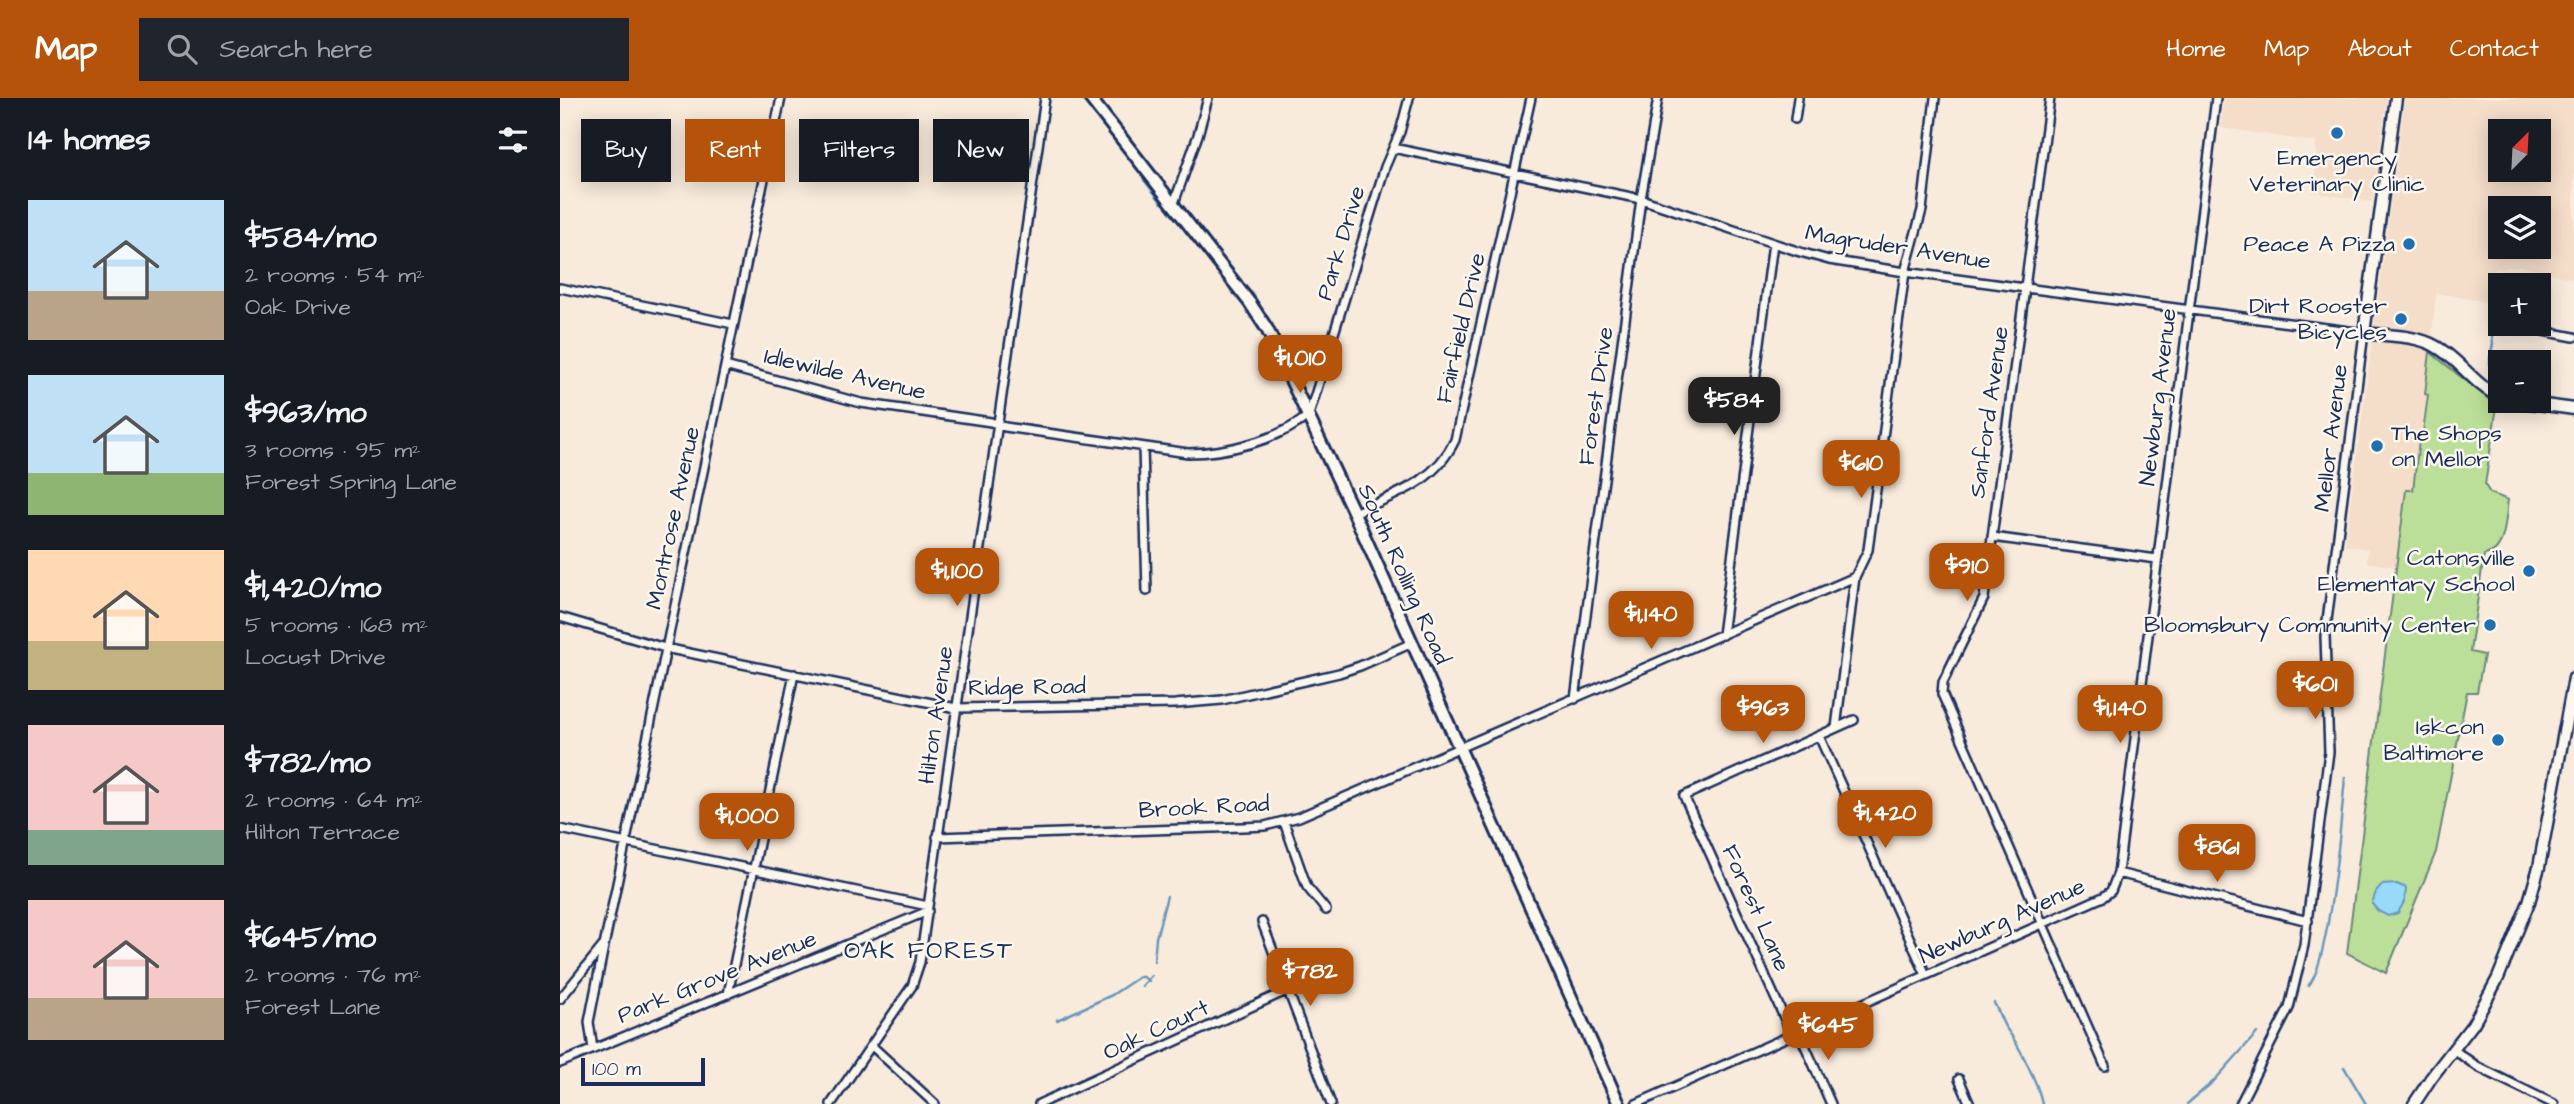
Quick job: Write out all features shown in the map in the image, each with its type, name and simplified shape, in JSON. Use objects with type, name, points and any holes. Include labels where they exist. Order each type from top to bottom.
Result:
[{"type":"main road","name":"South Rolling Road","points":[[1090,98],[1258,314],[1276,346],[1354,513],[1619,1104]]},
{"type":"main road","name":"Mellor Avenue","points":[[2364,334],[2396,98]]},
{"type":"main road","points":[[2364,334],[2419,340],[2435,346],[2488,390]]},
{"type":"main road","points":[[2551,406],[2574,409]]},
{"type":"main road","points":[[2414,1104],[2473,1024],[2498,978],[2535,885],[2574,678]]},
{"type":"street","name":"Montrose Avenue","points":[[593,1049],[589,1022],[604,946],[781,98]]},
{"type":"street","name":"Hilton Avenue","points":[[831,1104],[903,1000],[917,975],[1045,98]]},
{"type":"street","points":[[1173,206],[1208,98]]},
{"type":"street","name":"Park Drive","points":[[1308,415],[1409,98]]},
{"type":"street","name":"Fairfield Drive","points":[[1354,513],[1421,482],[1449,453],[1459,425],[1531,98]]},
{"type":"street","name":"Forest Drive","points":[[1575,699],[1641,199],[1658,98]]},
{"type":"street","points":[[1795,119],[1798,98]]},
{"type":"street","points":[[1836,729],[1855,577],[1868,550],[1905,272],[1922,210],[1935,98]]},
{"type":"street","name":"Sanford Avenue","points":[[2050,98],[1984,598],[1943,682],[1942,694],[2105,1066]]},
{"type":"street","name":"Newburg Avenue","points":[[1636,1104],[2103,897],[2111,891],[2118,873],[2216,98]]},
{"type":"street","name":"Magruder Avenue","points":[[1393,148],[1641,199],[1829,260],[2364,334]]},
{"type":"street","points":[[1722,635],[1773,243]]},
{"type":"street","points":[[560,288],[733,324]]},
{"type":"street","points":[[2551,333],[2574,337]]},
{"type":"street","name":"Mellor Avenue","points":[[2240,1104],[2289,1008],[2301,967],[2329,752],[2325,636],[2364,334]]},
{"type":"street","name":"Idlewilde Avenue","points":[[725,366],[862,403],[998,425]]},
{"type":"street","points":[[998,425],[1143,447],[1208,453],[1258,442],[1301,422],[1308,415]]},
{"type":"street","points":[[1143,447],[1147,590]]},
{"type":"street","points":[[1992,537],[2157,559]]},
{"type":"street","name":"Brook Road","points":[[937,837],[1243,827],[1284,822],[1459,750],[1855,577]]},
{"type":"street","name":"Ridge Road","points":[[560,617],[665,648],[956,708],[1175,704],[1222,700],[1339,673],[1412,643]]},
{"type":"street","points":[[728,995],[794,674]]},
{"type":"street","points":[[1854,720],[1819,736],[1926,975]]},
{"type":"street","name":"Forest Lane","points":[[1819,736],[1684,796],[1831,1104]]},
{"type":"street","points":[[1284,822],[1307,887],[1326,910]]},
{"type":"street","points":[[560,829],[754,869],[928,909]]},
{"type":"street","points":[[2118,873],[2308,921]]},
{"type":"street","name":"Park Grove Avenue","points":[[560,1063],[728,995],[928,909]]},
{"type":"street","points":[[1262,922],[1331,1104]]},
{"type":"street","name":"Montrose Avenue","points":[[560,999],[604,946]]},
{"type":"street","name":"Oak Court","points":[[1039,1104],[1289,990]]},
{"type":"street","points":[[872,1046],[935,1104]]},
{"type":"street","points":[[2455,1049],[2477,1066],[2554,1104]]},
{"type":"street","points":[[1959,1079],[1970,1104]]},
{"type":"shaded area","points":[[2224,98],[2387,98],[2372,202],[2312,192],[2316,142],[2221,128]]},
{"type":"shaded area","points":[[2405,98],[2574,98],[2574,279],[2519,266],[2495,269],[2495,273],[2488,273],[2488,302],[2436,293],[2422,440],[2419,440],[2413,491],[2406,490],[2396,567],[2367,562],[2368,549],[2345,545]]},
{"type":"green space","points":[[2430,352],[2488,399],[2488,413],[2496,413],[2485,485],[2490,493],[2508,500],[2501,541],[2492,553],[2484,555],[2470,652],[2484,655],[2477,692],[2467,692],[2436,852],[2386,973],[2347,953],[2406,490],[2413,490],[2428,395],[2425,394]]},
{"type":"water","points":[[2397,884],[2406,888],[2405,900],[2398,913],[2388,916],[2372,904],[2382,885]]},
{"type":"waterway","points":[[1144,180],[1162,203]]},
{"type":"waterway","points":[[1184,208],[1196,224]]},
{"type":"waterway","points":[[1201,229],[1219,253]]},
{"type":"waterway","points":[[1225,260],[1241,280]]},
{"type":"waterway","points":[[2492,350],[2490,319],[2496,288],[2492,277],[2529,272]]},
{"type":"waterway","points":[[1251,292],[1265,313]]},
{"type":"waterway","points":[[1334,482],[1337,491]]},
{"type":"waterway","points":[[1354,497],[1356,502]]},
{"type":"waterway","points":[[1342,499],[1345,508]]},
{"type":"waterway","points":[[1349,516],[1367,555]]},
{"type":"waterway","points":[[1368,527],[1376,547]]},
{"type":"waterway","points":[[1379,553],[1397,596]]},
{"type":"waterway","points":[[1370,562],[1373,568]]},
{"type":"waterway","points":[[1415,635],[1425,658]]},
{"type":"waterway","points":[[2308,986],[2315,973],[2328,921],[2345,777]]},
{"type":"waterway","points":[[1154,961],[1156,938],[1167,896]]},
{"type":"waterway","points":[[1142,986],[1151,976]]},
{"type":"waterway","points":[[1057,1020],[1112,995],[1139,977],[1149,981]]},
{"type":"waterway","points":[[1994,1003],[2037,1086],[2042,1104]]},
{"type":"waterway","points":[[2187,1104],[2214,1081],[2257,1033]]},
{"type":"waterway","points":[[2344,1067],[2366,1104]]},
{"type":"place","name":"Emergency Veterinary Clinic","points":[[2337,133]]},
{"type":"place","name":"Peace A Pizza","points":[[2409,244]]},
{"type":"place","name":"Dirt Rooster Bicycles","points":[[2401,319]]},
{"type":"place","name":"The Shops on Mellor","points":[[2377,446]]},
{"type":"place","name":"Catonsville Elementary School","points":[[2529,571]]},
{"type":"place","name":"Bloomsbury Community Center","points":[[2490,625]]},
{"type":"place","name":"Iskcon Baltimore","points":[[2498,740]]},
{"type":"district","name":"OAK FOREST","points":[[929,951]]}]
